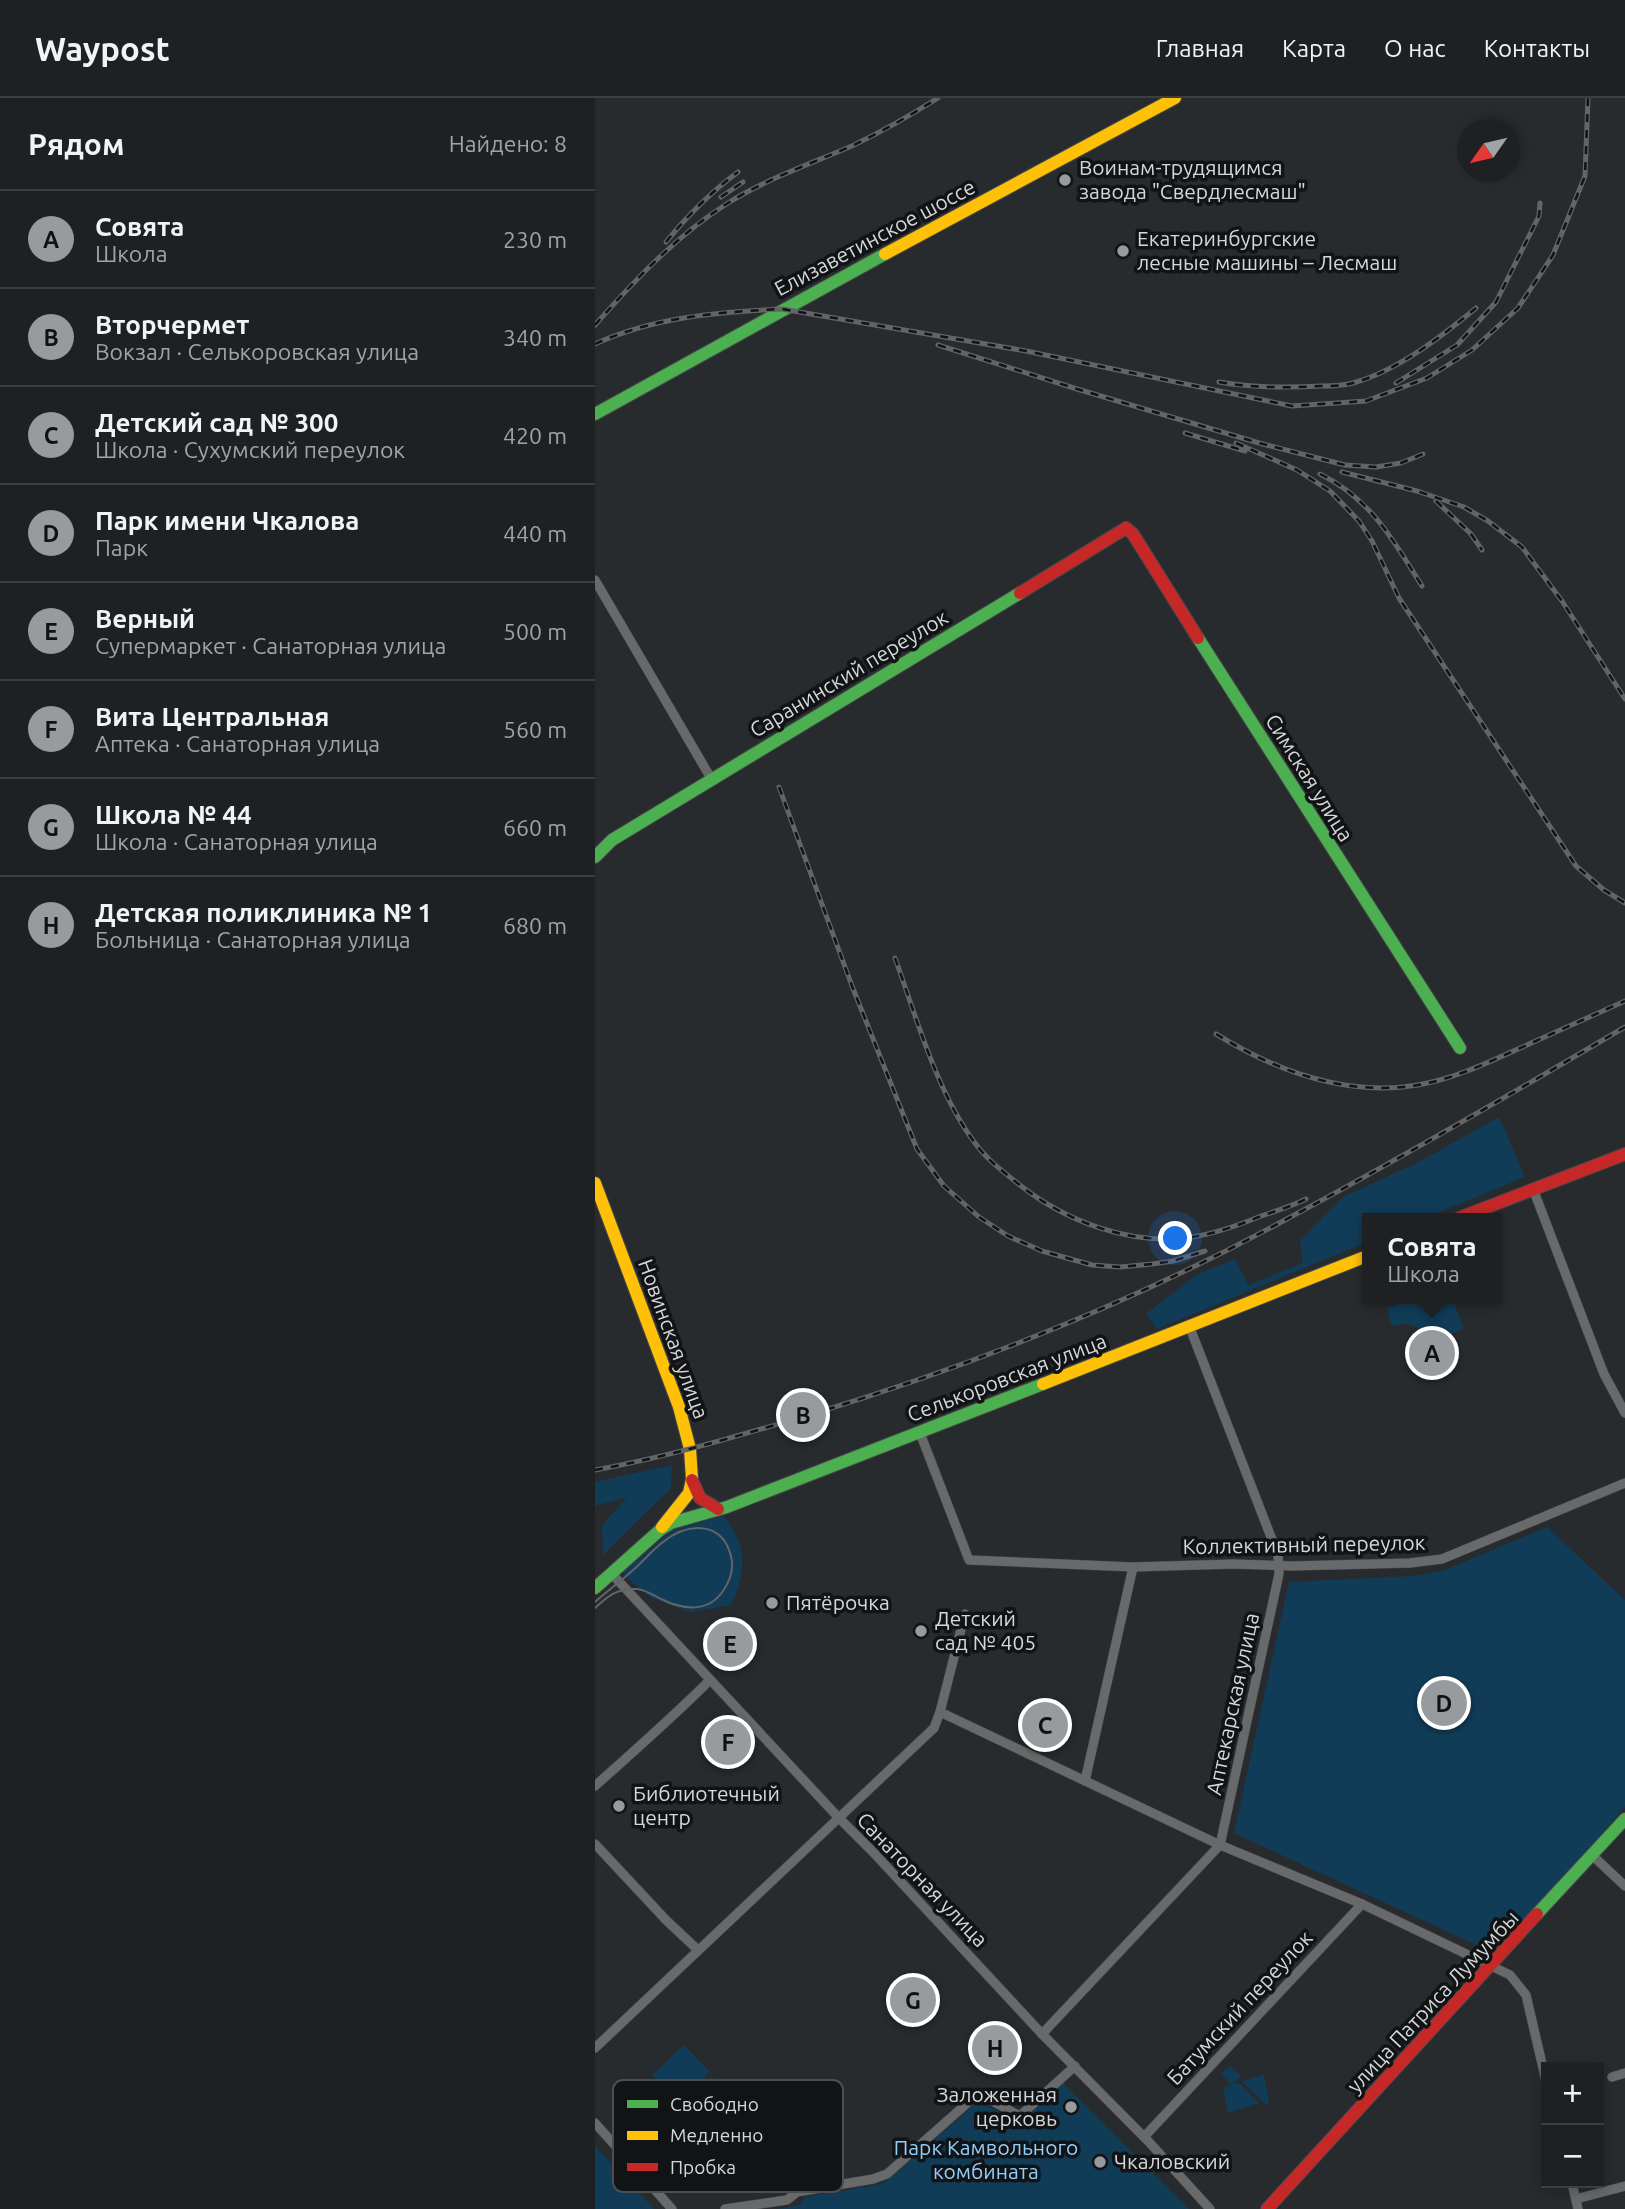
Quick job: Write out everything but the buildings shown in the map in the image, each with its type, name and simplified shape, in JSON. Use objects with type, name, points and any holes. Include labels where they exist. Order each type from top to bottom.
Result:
[{"type":"main road","name":"Елизаветинское шоссе","points":[[595,414],[782,309],[1174,98]]},
{"type":"main road","name":"Саранинский переулок","points":[[595,857],[612,840],[1126,528]]},
{"type":"main road","name":"Симская улица","points":[[1126,528],[1133,534],[1322,835],[1460,1048]]},
{"type":"main road","points":[[1472,1213],[1625,1154]]},
{"type":"main road","name":"Новинская улица","points":[[595,1183],[679,1407],[690,1449],[692,1479],[689,1493],[660,1530]]},
{"type":"main road","name":"Селькоровская улица","points":[[660,1530],[920,1433],[1362,1258]]},
{"type":"main road","points":[[692,1479],[701,1498],[719,1509]]},
{"type":"main road","points":[[595,1588],[660,1530]]},
{"type":"main road","name":"улица Патриса Лумумбы","points":[[1267,2209],[1625,1819]]},
{"type":"street","points":[[595,580],[712,780]]},
{"type":"street","points":[[1533,1189],[1604,1374],[1625,1413]]},
{"type":"street","name":"Аптекарская улица","points":[[1189,1328],[1278,1555],[1279,1565],[1220,1845]]},
{"type":"street","name":"Коллективный переулок","points":[[920,1433],[969,1560],[1133,1567],[1234,1563],[1410,1563],[1442,1559],[1625,1483]]},
{"type":"street","points":[[1085,1781],[1133,1567]]},
{"type":"street","name":"Санаторная улица","points":[[611,1573],[1042,2034],[1144,2137],[1210,2209]]},
{"type":"street","points":[[595,2048],[934,1728],[965,1614]]},
{"type":"street","points":[[595,1786],[710,1680]]},
{"type":"street","points":[[940,1712],[1220,1845],[1362,1904],[1493,1965],[1510,1975],[1526,1994],[1542,2062]]},
{"type":"street","points":[[595,1844],[698,1950]]},
{"type":"street","points":[[1042,2034],[1220,1845]]},
{"type":"street","points":[[1592,1856],[1625,1885]]},
{"type":"street","name":"Батумский переулок","points":[[1144,2137],[1362,1904]]},
{"type":"street","points":[[843,2184],[887,2174],[977,2097],[1018,2115],[1022,2114],[1075,2066]]},
{"type":"street","points":[[1612,2077],[1625,2073]]},
{"type":"street","points":[[595,2123],[613,2143]]},
{"type":"street","points":[[1576,2199],[1625,2186]]},
{"type":"street","points":[[1573,2188],[1578,2209]]},
{"type":"street","points":[[657,2192],[672,2209]]},
{"type":"street","points":[[725,2209],[787,2200],[797,2192]]},
{"type":"green space","points":[[1499,1117],[1525,1177],[1437,1213],[1362,1213],[1362,1244],[1157,1329],[1146,1314],[1196,1275],[1235,1259],[1248,1285],[1303,1263],[1300,1241],[1343,1197],[1417,1163]]},
{"type":"green space","points":[[1398,1304],[1455,1304],[1463,1327],[1441,1338],[1406,1323],[1395,1326],[1391,1324],[1387,1308]]},
{"type":"green space","points":[[672,1465],[671,1488],[603,1555],[602,1526],[627,1497],[595,1506],[595,1482]]},
{"type":"green space","points":[[723,1516],[737,1538],[742,1559],[740,1581],[731,1605],[689,1612],[650,1597],[625,1576],[623,1572],[671,1531]]},
{"type":"green space","points":[[1547,1527],[1625,1600],[1625,1807],[1496,1954],[1234,1833],[1289,1582],[1414,1576],[1445,1570]]},
{"type":"green space","points":[[684,2045],[710,2072],[701,2080],[656,2080],[652,2075]]},
{"type":"green space","points":[[1230,2066],[1241,2076],[1233,2084],[1239,2083],[1259,2103],[1228,2113],[1223,2088],[1232,2085],[1221,2074]]},
{"type":"green space","points":[[1264,2074],[1269,2102],[1267,2105],[1242,2082]]},
{"type":"green space","name":"Парк Камвольного комбината","points":[[1063,2083],[1189,2209],[778,2209],[799,2205],[805,2197],[843,2192],[887,2181],[974,2105],[986,2106],[1022,2121]]},
{"type":"green space","points":[[595,2146],[613,2165],[613,2192],[638,2192],[654,2209],[595,2209]]},
{"type":"tram line","points":[[595,1602],[673,1535],[693,1528],[703,1528],[720,1536],[727,1545],[732,1570],[725,1587],[710,1603],[686,1607],[669,1603],[643,1590],[630,1589],[613,1594],[595,1608]]},
{"type":"railway","points":[[595,325],[674,244],[728,203],[774,179],[865,140],[938,98]]},
{"type":"railway","points":[[595,344],[663,322],[710,314],[782,309],[1026,351],[1292,406],[1366,401],[1427,378],[1472,350],[1518,308],[1553,255],[1585,176],[1588,98]]},
{"type":"railway","points":[[666,242],[700,204],[738,172]]},
{"type":"railway","points":[[721,197],[743,182]]},
{"type":"railway","points":[[1396,383],[1457,345],[1496,302],[1539,216],[1540,203]]},
{"type":"railway","points":[[1219,382],[1282,387],[1353,383],[1402,362],[1476,308]]},
{"type":"railway","points":[[938,345],[1259,443],[1345,465],[1376,467],[1401,463],[1423,454]]},
{"type":"railway","points":[[1185,433],[1245,451]]},
{"type":"railway","points":[[1236,443],[1297,470],[1330,491],[1359,521],[1372,541],[1399,598],[1576,866],[1604,890],[1625,903]]},
{"type":"railway","points":[[1342,472],[1417,491],[1464,507],[1488,521],[1522,547],[1562,601],[1625,699]]},
{"type":"railway","points":[[1320,474],[1338,484],[1367,508],[1422,586]]},
{"type":"railway","points":[[1436,501],[1471,534],[1482,550]]},
{"type":"railway","points":[[779,787],[852,986],[917,1149],[944,1186],[979,1217],[1008,1236],[1042,1251],[1092,1265],[1120,1267],[1152,1264],[1205,1251]]},
{"type":"railway","points":[[895,958],[929,1054],[949,1101],[962,1123],[980,1149],[997,1166],[1057,1210],[1119,1233],[1163,1239],[1204,1235],[1233,1227],[1306,1199]]},
{"type":"railway","points":[[1216,1034],[1287,1070],[1338,1084],[1391,1088],[1418,1085],[1469,1070],[1625,1001]]},
{"type":"railway","points":[[595,1470],[703,1446],[809,1415],[931,1375],[1052,1330],[1228,1250],[1328,1197],[1625,1027]]},
{"type":"traffic: fast","points":[[595,414],[885,254]]},
{"type":"traffic: fast","points":[[595,857],[612,840],[1020,593]]},
{"type":"traffic: fast","points":[[1198,638],[1460,1048]]},
{"type":"traffic: fast","points":[[595,1588],[671,1523],[727,1507],[1043,1384]]},
{"type":"traffic: fast","points":[[1537,1914],[1625,1819]]},
{"type":"traffic: slow","points":[[885,254],[1175,98]]},
{"type":"traffic: slow","points":[[595,1183],[679,1407],[690,1449],[692,1479],[689,1493],[662,1527]]},
{"type":"traffic: slow","points":[[1043,1384],[1362,1258]]},
{"type":"traffic: jam","points":[[1020,593],[1126,528],[1133,534],[1198,638]]},
{"type":"traffic: jam","points":[[1472,1213],[1625,1154]]},
{"type":"traffic: jam","points":[[692,1480],[700,1498],[718,1509]]},
{"type":"traffic: jam","points":[[1267,2209],[1537,1914]]},
{"type":"place","name":"Воинам-трудящимся завода \"Свердлесмаш\"","points":[[1065,180]]},
{"type":"place","name":"Екатеринбургские лесные машины – Лесмаш","points":[[1123,251]]},
{"type":"place","name":"Совята","points":[[1432,1353]]},
{"type":"place","name":"Вторчермет","points":[[803,1415]]},
{"type":"place","name":"Пятёрочка","points":[[772,1603]]},
{"type":"place","name":"Детский сад № 405","points":[[921,1631]]},
{"type":"place","name":"Верный","points":[[730,1644]]},
{"type":"place","name":"Парк имени Чкалова","points":[[1444,1703]]},
{"type":"place","name":"Детский сад № 300","points":[[1045,1725]]},
{"type":"place","name":"Вита Центральная","points":[[728,1742]]},
{"type":"place","name":"Библиотечный центр","points":[[619,1806]]},
{"type":"place","name":"Школа № 44","points":[[913,2000]]},
{"type":"place","name":"Детская поликлиника № 1","points":[[995,2048]]},
{"type":"place","name":"Заложенная церковь","points":[[1071,2107]]},
{"type":"place","name":"Чкаловский","points":[[1100,2162]]}]
